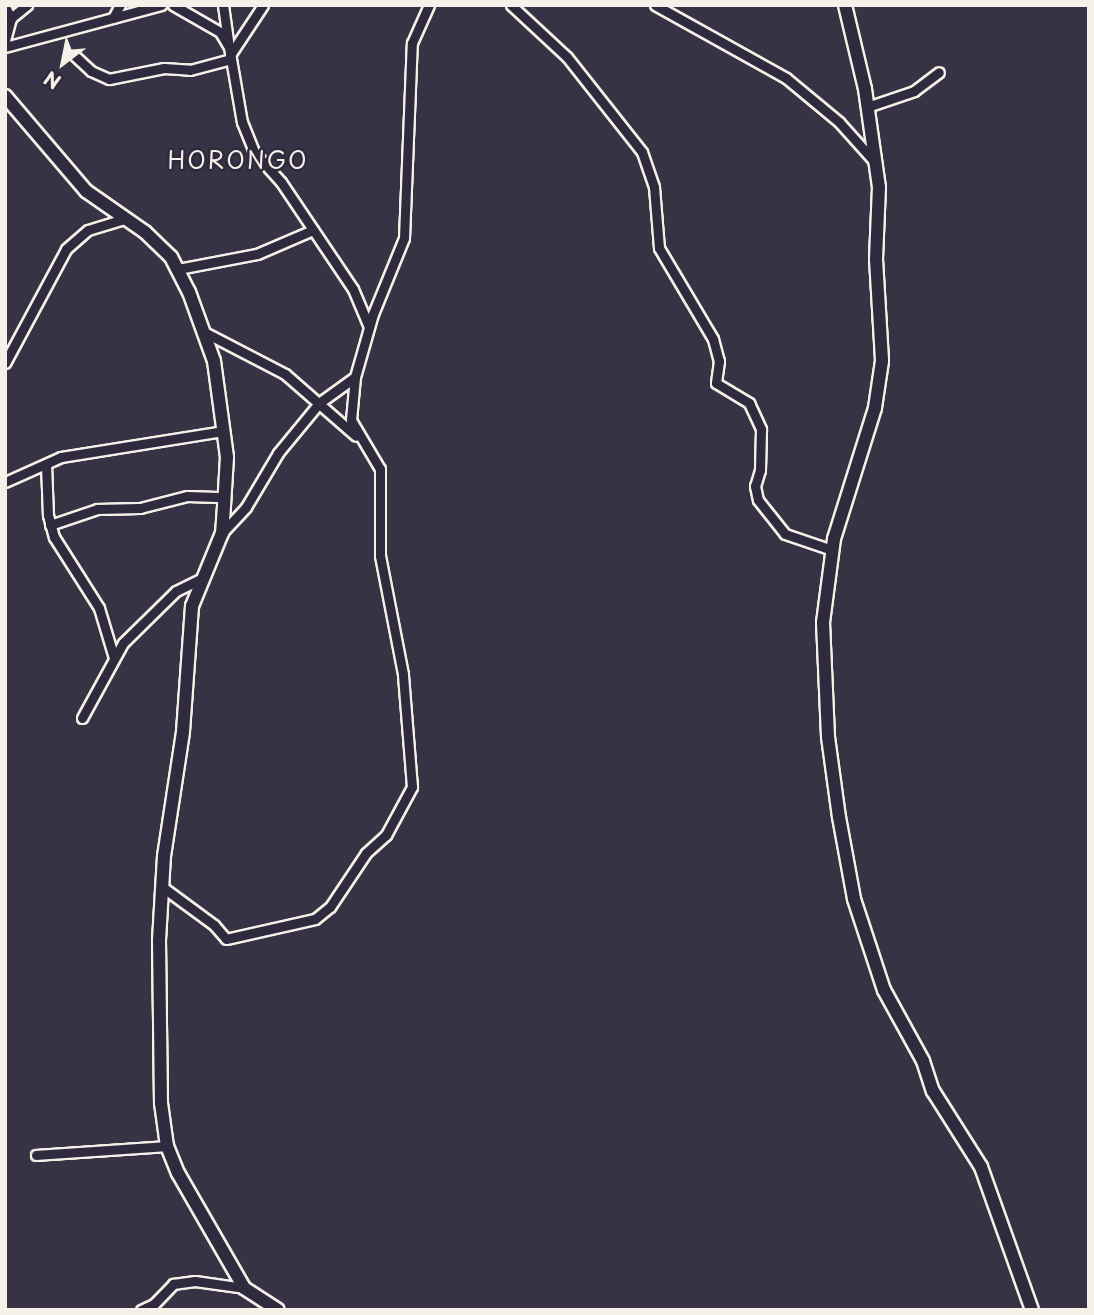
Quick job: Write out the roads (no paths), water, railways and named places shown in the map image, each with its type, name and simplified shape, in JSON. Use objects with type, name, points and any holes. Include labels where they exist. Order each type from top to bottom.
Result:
[{"type":"street","points":[[10,18],[27,5]]},
{"type":"street","points":[[113,18],[120,5]]},
{"type":"street","points":[[5,47],[161,5]]},
{"type":"street","points":[[173,5],[218,30],[230,54]]},
{"type":"street","points":[[223,5],[246,137],[353,289],[369,327]]},
{"type":"street","points":[[75,56],[91,71],[109,79],[164,68],[190,70],[230,54],[264,5]]},
{"type":"street","points":[[358,438],[350,411],[355,377],[369,327],[404,238],[412,43],[429,5]]},
{"type":"street","points":[[511,5],[567,57],[642,152],[654,187],[659,248],[713,340],[719,362],[716,383],[749,403],[761,429],[760,470],[755,486],[758,500],[785,534],[832,550]]},
{"type":"street","points":[[654,5],[786,78],[839,122],[874,161]]},
{"type":"street","points":[[845,5],[867,107],[879,211],[880,384],[832,550],[823,622],[824,689],[853,899],[884,990],[927,1070],[933,1091],[981,1167],[1032,1310]]},
{"type":"street","points":[[5,7],[10,18],[5,41]]},
{"type":"street","points":[[867,107],[914,91],[939,72]]},
{"type":"street","points":[[5,96],[86,191],[162,247],[178,269],[206,333],[214,361],[224,431],[225,497],[222,533]]},
{"type":"street","points":[[5,363],[66,249],[88,230],[124,219]]},
{"type":"street","points":[[178,269],[257,254],[313,230]]},
{"type":"street","points":[[161,886],[214,925],[226,939],[315,919],[330,907],[366,853],[386,835],[412,787],[403,674],[380,556],[380,468],[358,438],[285,374],[206,333]]},
{"type":"street","points":[[244,1288],[167,1146],[160,1062],[161,886],[184,732],[192,606],[222,533],[246,507],[278,453],[319,402],[355,377]]},
{"type":"street","points":[[5,482],[46,464],[91,450],[224,431]]},
{"type":"street","points":[[46,464],[50,524],[59,549],[99,608],[114,658]]},
{"type":"street","points":[[50,524],[97,509],[140,508],[187,496],[225,497]]},
{"type":"street","points":[[82,718],[123,643],[176,591],[202,578]]},
{"type":"street","points":[[36,1155],[167,1146]]},
{"type":"street","points":[[141,1310],[154,1304],[173,1284],[195,1281],[244,1288],[278,1310]]},
{"type":"waterway","points":[[5,630],[5,648]]},
{"type":"district","name":"HORONGO","points":[[238,160]]}]
